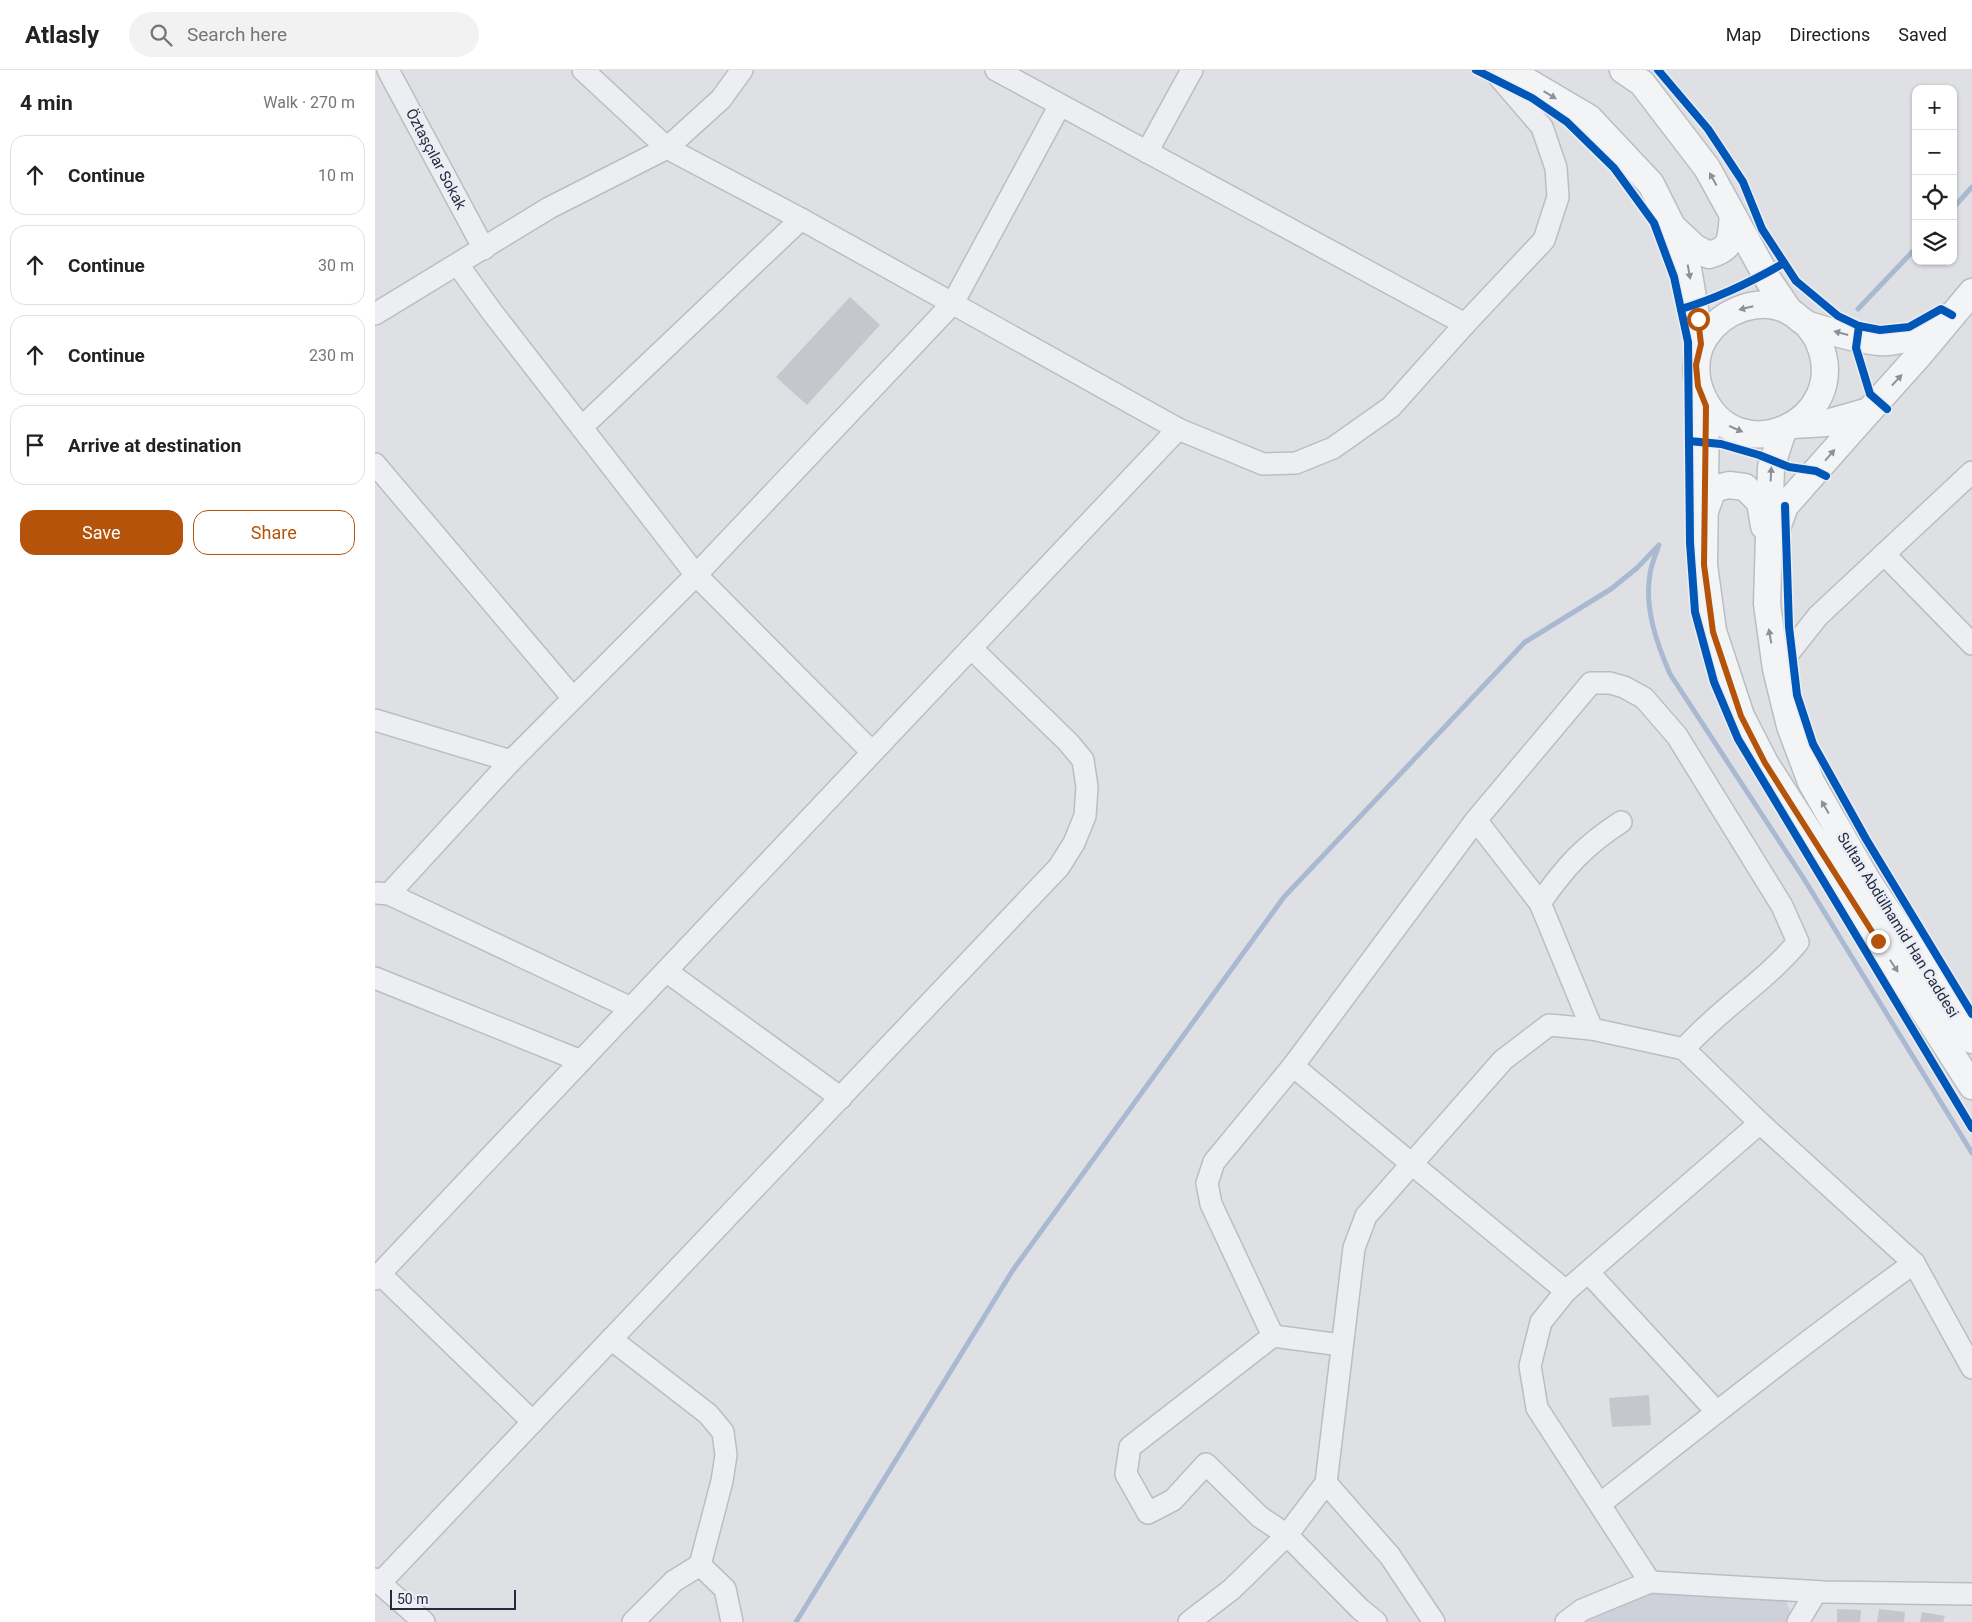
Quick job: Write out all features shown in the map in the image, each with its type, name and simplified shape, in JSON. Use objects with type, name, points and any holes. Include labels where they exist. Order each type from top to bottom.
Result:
[{"type":"main road","points":[[1508,70],[1589,118],[1651,184],[1672,226],[1687,263],[1701,344]]},
{"type":"main road","points":[[1623,70],[1642,83],[1707,168],[1769,281],[1819,342],[1825,363],[1824,384],[1815,404],[1801,420],[1788,428]]},
{"type":"main road","points":[[1672,226],[1695,248],[1709,254],[1721,251],[1730,242],[1733,216]]},
{"type":"main road","points":[[1768,554],[1785,506],[1921,353],[1972,292]]},
{"type":"main road","points":[[1869,411],[1827,423],[1788,428],[1761,435],[1740,432],[1721,421],[1706,406],[1698,386],[1696,365],[1701,344],[1712,326],[1729,313],[1749,306],[1770,305],[1798,318],[1878,342],[1899,341],[1920,333],[1952,315]]},
{"type":"main road","name":"Sultan Abdülhamid Han Caddesi","points":[[1706,406],[1704,565],[1713,632],[1741,716],[1765,763],[1972,1086]]},
{"type":"main road","name":"Sultan Abdülhamid Han Caddesi","points":[[1788,428],[1771,467],[1767,604],[1776,669],[1790,726],[1811,782],[1867,880],[1972,1040]]},
{"type":"main road","points":[[1705,510],[1713,489],[1729,485],[1745,487],[1759,502],[1768,554]]},
{"type":"street","name":"Öztaşçılar Sokak","points":[[388,70],[484,249]]},
{"type":"street","points":[[583,70],[667,148],[801,219],[1178,429],[1263,464],[1296,464],[1333,448],[1391,407],[1465,324],[1544,240],[1558,197],[1557,168],[1541,127],[1493,70]]},
{"type":"street","points":[[375,314],[549,208],[667,148],[721,98],[741,70]]},
{"type":"street","points":[[995,70],[1465,324]]},
{"type":"street","points":[[1147,152],[1192,70]]},
{"type":"street","points":[[631,1008],[382,894],[696,575],[953,303],[1060,105]]},
{"type":"street","points":[[582,427],[801,219]]},
{"type":"street","points":[[458,265],[696,575],[872,752]]},
{"type":"street","points":[[533,1422],[377,1277],[1178,429]]},
{"type":"street","points":[[375,464],[573,698]]},
{"type":"street","points":[[1776,669],[1818,616],[1972,472]]},
{"type":"street","points":[[1884,554],[1972,644]]},
{"type":"street","points":[[424,1622],[377,1581],[533,1422],[841,1098],[1059,867],[1074,843],[1085,816],[1087,787],[1083,760],[1068,742],[971,648]]},
{"type":"street","points":[[1273,1336],[1211,1204],[1207,1183],[1214,1162],[1293,1066],[1476,820],[1591,683],[1610,683],[1624,687],[1644,698],[1677,736],[1782,906],[1798,942],[1785,958],[1703,1028],[1684,1049]]},
{"type":"street","points":[[375,720],[511,761]]},
{"type":"street","points":[[1476,820],[1540,903],[1592,1029]]},
{"type":"street","points":[[1540,903],[1561,873],[1595,838],[1621,822]]},
{"type":"street","points":[[666,970],[841,1098]]},
{"type":"street","points":[[375,978],[581,1061]]},
{"type":"street","points":[[1189,1622],[1232,1589],[1287,1535],[1326,1483],[1354,1248],[1366,1216],[1503,1060],[1549,1024],[1592,1029],[1684,1049],[1759,1123],[1915,1263],[1972,1368]]},
{"type":"street","points":[[1293,1066],[1566,1291]]},
{"type":"street","points":[[1650,1582],[1537,1408],[1530,1366],[1534,1348],[1541,1322],[1566,1291],[1759,1123]]},
{"type":"street","points":[[1600,1504],[1716,1411],[1915,1263]]},
{"type":"street","points":[[1589,1272],[1716,1411]]},
{"type":"street","points":[[1341,1345],[1273,1336],[1130,1447],[1126,1474],[1148,1513],[1173,1500],[1206,1464],[1260,1517],[1287,1535],[1360,1609],[1376,1622]]},
{"type":"street","points":[[611,1339],[708,1414],[723,1432],[726,1455],[722,1481],[700,1565],[674,1581],[633,1622]]},
{"type":"street","points":[[1326,1483],[1390,1556],[1434,1622]]},
{"type":"street","points":[[700,1565],[725,1588],[732,1622]]},
{"type":"street","points":[[1566,1622],[1582,1610],[1650,1582],[1816,1592],[1972,1594]]},
{"type":"street","points":[[1798,1622],[1816,1592]]},
{"type":"shaded area","points":[[1641,1592],[1786,1601],[1791,1613],[1786,1622],[1580,1622]]},
{"type":"building","points":[[850,297],[880,325],[807,405],[776,377]]},
{"type":"building","points":[[1649,1395],[1651,1425],[1612,1427],[1609,1398]]},
{"type":"building","points":[[1837,1609],[1861,1610],[1860,1622],[1837,1622]]},
{"type":"building","points":[[1879,1609],[1905,1612],[1904,1622],[1877,1622]]},
{"type":"building","points":[[1922,1612],[1945,1616],[1943,1622],[1920,1622]]},
{"type":"waterway","points":[[1957,204],[1972,187]]},
{"type":"waterway","points":[[1858,309],[1912,252]]},
{"type":"waterway","points":[[796,1622],[1013,1270],[1284,897],[1525,642],[1611,589],[1637,568],[1659,545]]},
{"type":"waterway","points":[[1658,548],[1653,561],[1649,587],[1650,613],[1656,638],[1670,674],[1804,879],[1972,1153]]},
{"type":"cycle path","points":[[1476,70],[1532,98],[1567,122],[1614,168],[1654,223],[1674,277],[1688,342],[1690,543],[1695,612],[1714,682],[1738,739],[1972,1128]]},
{"type":"cycle path","points":[[1658,70],[1708,129],[1743,182],[1762,229],[1796,281],[1838,316],[1859,326],[1880,330],[1909,327],[1941,309],[1952,315]]},
{"type":"cycle path","points":[[1681,309],[1734,289],[1784,263]]},
{"type":"cycle path","points":[[1859,326],[1856,348],[1870,394],[1887,409]]},
{"type":"cycle path","points":[[1689,441],[1721,444],[1759,455],[1789,467],[1816,471],[1826,476]]},
{"type":"cycle path","points":[[1785,506],[1789,627],[1797,695],[1813,744],[1866,839],[1972,1014]]},
{"type":"route","points":[[1698,319],[1701,344],[1696,365],[1698,386],[1706,406],[1704,565],[1713,632],[1741,716],[1765,763],[1878,941]]}]
